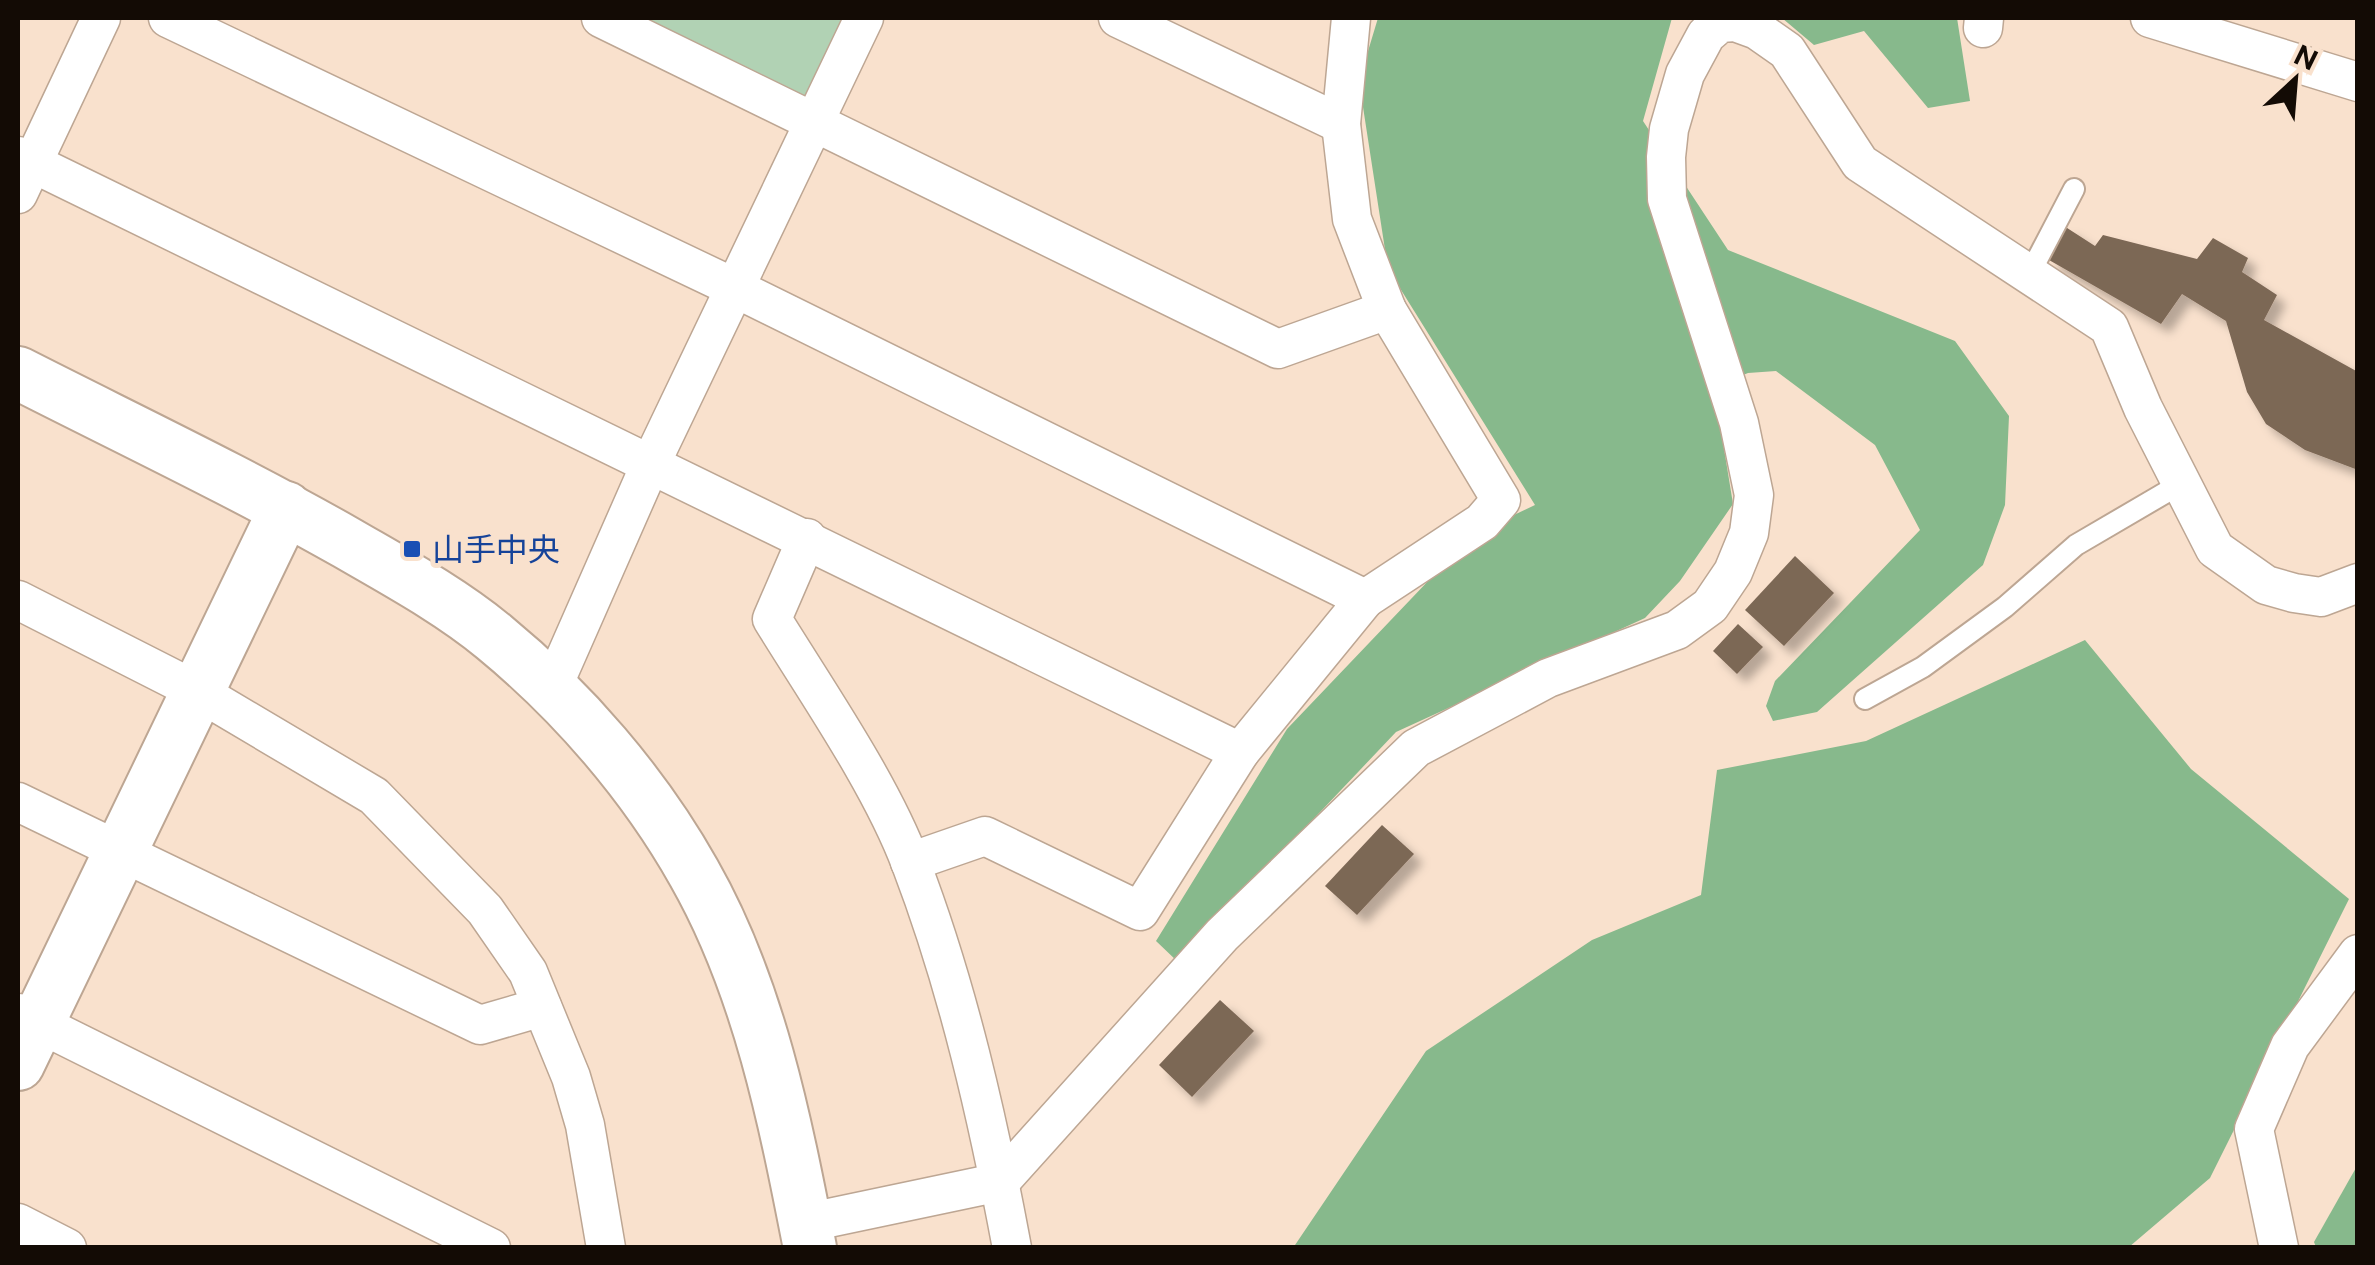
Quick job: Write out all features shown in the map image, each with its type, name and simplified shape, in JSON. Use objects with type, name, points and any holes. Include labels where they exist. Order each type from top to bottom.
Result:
[{"type":"street","points":[[101,18],[22,171],[651,463],[1240,752]]},
{"type":"street","points":[[168,18],[734,288],[1365,599]]},
{"type":"street","points":[[602,18],[1278,349],[1387,310]]},
{"type":"street","points":[[552,688],[651,463],[864,18]]},
{"type":"street","points":[[1118,18],[1341,124]]},
{"type":"street","points":[[910,862],[985,836],[1140,910],[1240,752],[1365,599],[1482,522],[1501,500],[1387,310],[1352,219],[1341,124],[1352,18]]},
{"type":"street","points":[[2150,18],[2358,82]]},
{"type":"street","points":[[18,373],[286,508],[420,585],[492,635],[552,688],[636,785],[694,874],[739,972],[776,1082],[807,1235],[1000,1182],[1222,935],[1416,748],[1548,678],[1678,630],[1710,606],[1733,572],[1748,533],[1754,496],[1739,423],[1667,199],[1668,129],[1685,74],[1706,35],[1720,23],[1735,22],[1787,50],[1860,163],[2109,327],[2215,550],[2266,585],[2321,597],[2358,584]]},
{"type":"street","points":[[286,508],[121,852],[24,1033],[490,1248]]},
{"type":"street","points":[[807,538],[772,618],[845,738],[910,862],[964,1033],[1012,1248]]},
{"type":"street","points":[[18,600],[197,690],[374,796],[486,910],[528,972],[586,1126],[606,1248]]},
{"type":"street","points":[[18,802],[480,1025],[542,1007]]},
{"type":"street","points":[[2279,1248],[2254,1129],[2290,1046],[2358,954]]},
{"type":"street","points":[[18,1224],[67,1248]]},
{"type":"lane","points":[[2029,275],[2074,189]]},
{"type":"lane","points":[[1866,699],[1924,667],[1992,617],[2076,545],[2182,483]]},
{"type":"green space","points":[[632,18],[860,18],[823,95],[803,99]]},
{"type":"green space","points":[[1378,18],[1672,18],[1643,121],[1728,250],[1955,341],[2009,416],[2005,505],[1983,565],[1817,712],[1773,721],[1766,706],[1775,681],[1920,530],[1875,445],[1776,371],[1748,373],[1714,387],[1733,504],[1680,581],[1645,618],[1396,732],[1178,962],[1156,941],[1287,729],[1472,535],[1535,505],[1388,269],[1359,81]]},
{"type":"green space","points":[[1782,18],[1957,18],[1970,101],[1928,108],[1864,31],[1814,45]]},
{"type":"green space","points":[[2085,640],[2191,769],[2349,899],[2210,1178],[2129,1247],[1293,1248],[1426,1051],[1592,940],[1701,895],[1717,770],[1866,741]]},
{"type":"green space","points":[[2357,1166],[2357,1247],[2316,1247],[2314,1242]]},
{"type":"building","points":[[2064,226],[2095,246],[2103,235],[2197,259],[2213,238],[2248,258],[2242,272],[2277,295],[2264,320],[2358,372],[2358,470],[2305,450],[2266,424],[2247,392],[2226,321],[2182,294],[2161,324],[2049,260]]},
{"type":"building","points":[[1795,556],[1834,593],[1784,646],[1745,610]]},
{"type":"building","points":[[1738,624],[1763,647],[1737,674],[1713,651]]},
{"type":"building","points":[[1382,825],[1414,854],[1357,915],[1325,886]]},
{"type":"building","points":[[1220,1000],[1254,1031],[1192,1097],[1159,1065]]},
{"type":"place","name":"山手中央","points":[[412,549]]}]
